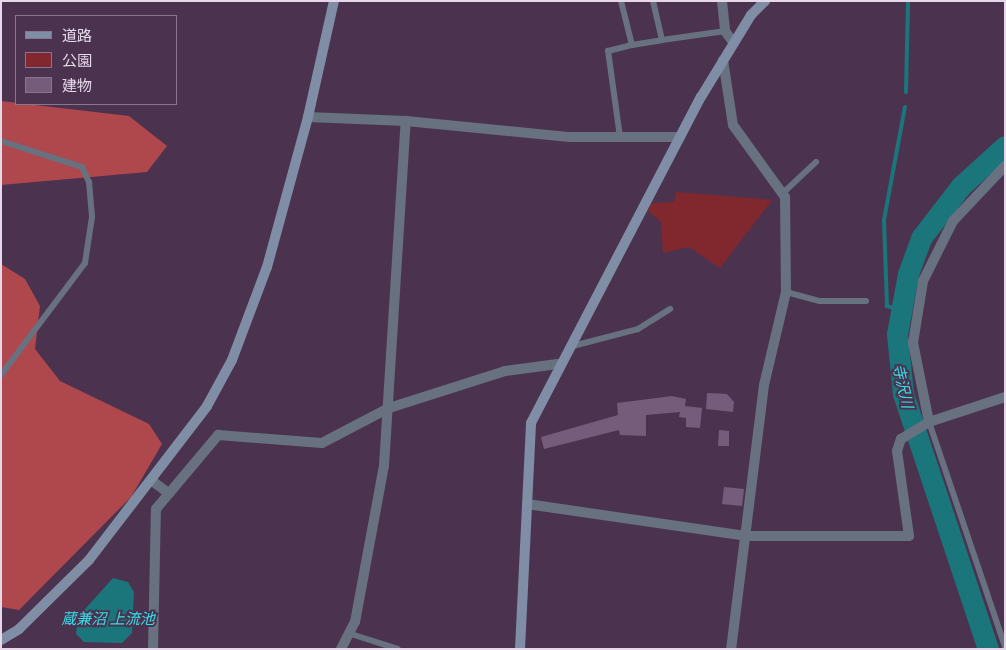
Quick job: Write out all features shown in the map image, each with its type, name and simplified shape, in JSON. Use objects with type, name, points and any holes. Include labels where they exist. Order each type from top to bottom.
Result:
[{"type":"street","points":[[1,640],[19,628],[89,560],[207,406],[232,360],[267,267],[308,117],[334,1]]},
{"type":"street","points":[[722,1],[725,31],[733,42]]},
{"type":"street","points":[[520,649],[531,423],[558,364],[680,137],[733,42],[764,1]]},
{"type":"street","points":[[723,60],[736,132],[784,192],[786,292],[764,385],[731,649]]},
{"type":"street","points":[[308,117],[406,121],[570,138],[680,137]]},
{"type":"street","points":[[341,649],[351,634],[384,466],[406,121]]},
{"type":"street","points":[[926,424],[913,343],[923,281],[953,220],[1005,166]]},
{"type":"street","points":[[152,649],[156,509],[167,492],[198,464],[218,435],[322,443],[389,408],[505,372],[558,364]]},
{"type":"street","points":[[527,504],[746,536],[909,536],[897,451],[905,435],[926,424],[1005,397]]},
{"type":"street","points":[[151,480],[167,492]]},
{"type":"lane","points":[[622,1],[632,45]]},
{"type":"lane","points":[[653,1],[662,40]]},
{"type":"lane","points":[[620,137],[608,51],[632,45],[725,31]]},
{"type":"lane","points":[[1,141],[82,167],[89,182],[92,217],[85,263],[1,375]]},
{"type":"lane","points":[[784,192],[816,162]]},
{"type":"lane","points":[[786,292],[820,301],[866,301]]},
{"type":"lane","points":[[567,347],[638,329],[670,309]]},
{"type":"lane","points":[[926,424],[1005,647]]},
{"type":"lane","points":[[351,634],[398,649]]},
{"type":"green space","points":[[676,192],[772,200],[720,268],[689,247],[663,253],[661,222],[648,211],[652,203],[674,202]]},
{"type":"shaded area","points":[[1,101],[15,103],[15,105],[35,105],[129,116],[167,146],[147,172],[1,185]]},
{"type":"shaded area","points":[[1,264],[25,279],[40,306],[35,349],[60,381],[149,424],[162,444],[131,497],[19,610],[1,607]]},
{"type":"water","name":"蔵兼沼 上流池","points":[[113,578],[128,582],[134,592],[132,633],[122,643],[84,642],[76,634],[78,617]]},
{"type":"building","points":[[707,393],[727,394],[734,402],[733,412],[706,409]]},
{"type":"building","points":[[672,396],[686,399],[685,406],[702,408],[700,428],[686,427],[686,418],[679,417],[680,412],[646,415],[646,436],[620,435],[619,430],[544,449],[541,437],[618,415],[617,403]]},
{"type":"building","points":[[719,430],[729,431],[729,446],[718,446]]},
{"type":"building","points":[[724,487],[744,489],[742,506],[722,504]]},
{"type":"waterway","points":[[906,92],[908,1]]},
{"type":"waterway","points":[[900,310],[887,306],[884,220],[905,107]]},
{"type":"waterway","name":"寺沢川","points":[[988,649],[903,394],[897,334],[908,274],[921,238],[961,186],[1005,146]]}]
